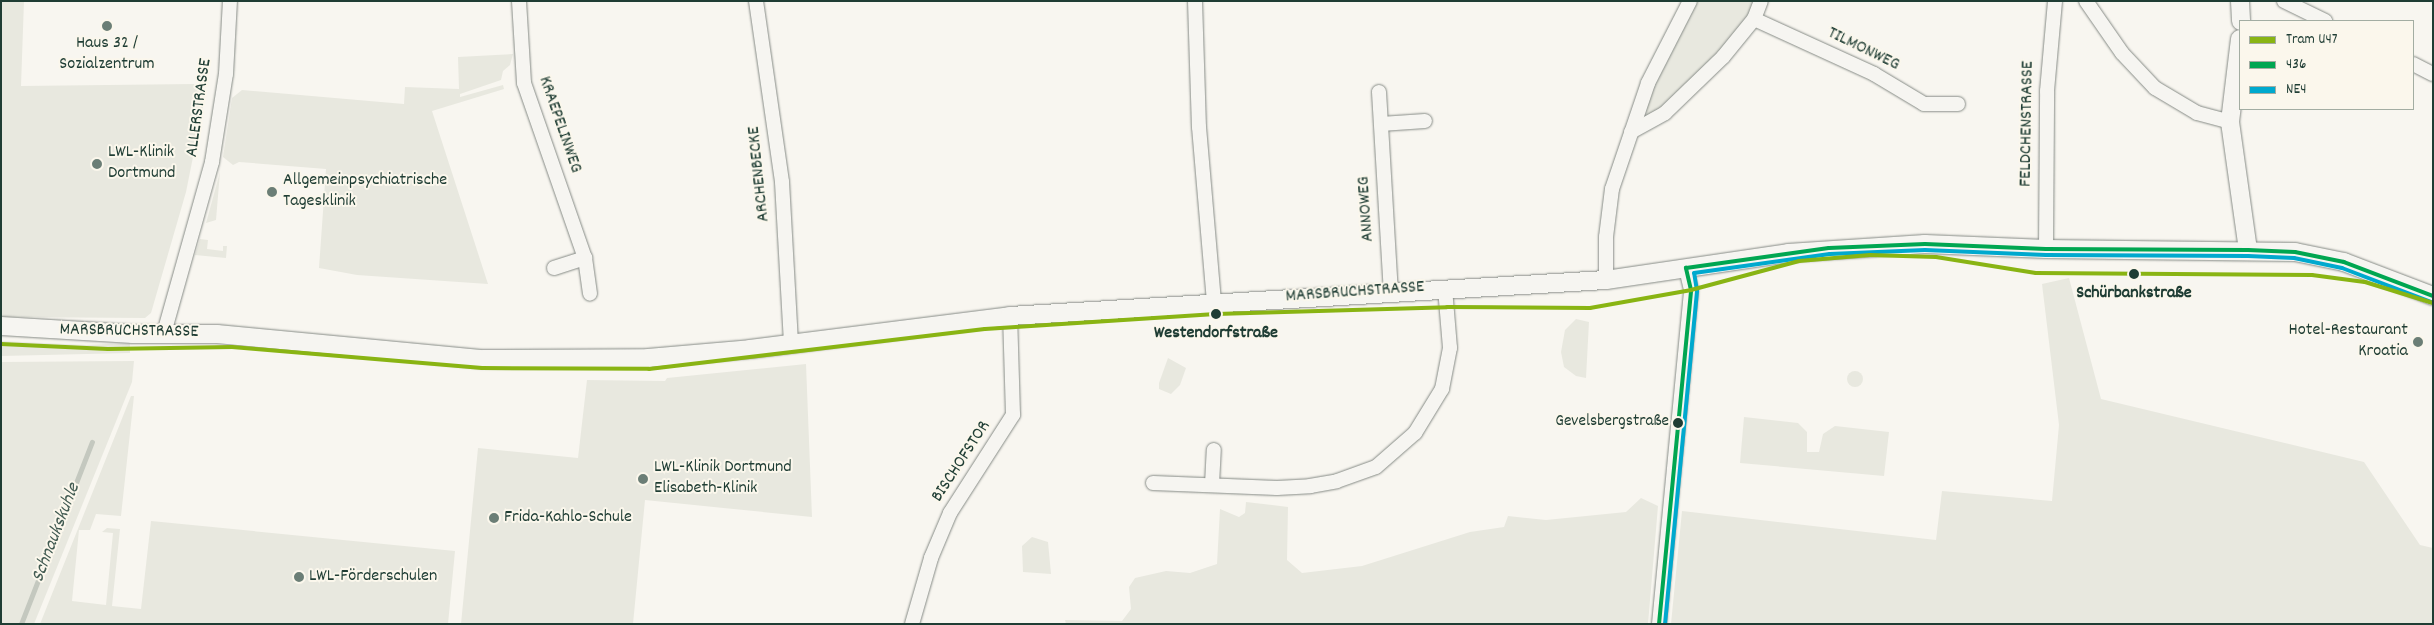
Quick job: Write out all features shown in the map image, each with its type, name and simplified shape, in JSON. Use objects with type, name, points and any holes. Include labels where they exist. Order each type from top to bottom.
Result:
[{"type":"street","name":"ALLERSTRASSE","points":[[164,333],[212,162],[226,74],[230,1]]},
{"type":"street","name":"KRAEPELINWEG","points":[[519,1],[524,83],[584,258],[590,294]]},
{"type":"street","name":"ARCHENBECKE","points":[[756,1],[782,182],[791,343]]},
{"type":"street","points":[[1195,1],[1199,127],[1214,302]]},
{"type":"street","points":[[1606,280],[1606,237],[1612,190],[1648,83],[1690,1]]},
{"type":"street","points":[[1631,132],[1665,113],[1723,56],[1754,19],[1761,1]]},
{"type":"street","name":"FELDCHENSTRASSE","points":[[2046,249],[2047,100],[2055,1]]},
{"type":"street","points":[[2086,1],[2122,53],[2155,88],[2197,113],[2230,122]]},
{"type":"street","points":[[2240,1],[2241,20]]},
{"type":"street","points":[[2284,1],[2323,20]]},
{"type":"street","name":"TILMONWEG","points":[[1754,19],[1874,74],[1924,104],[1958,104]]},
{"type":"street","points":[[2239,47],[2230,122],[2248,250]]},
{"type":"street","points":[[2414,64],[2433,74]]},
{"type":"street","name":"ANNOWEG","points":[[1379,92],[1391,292]]},
{"type":"street","points":[[1381,124],[1425,121]]},
{"type":"street","name":"MARSBRUCHSTRASSE","points":[[1,326],[217,334],[483,359],[648,358],[791,343],[1010,316],[1445,288],[1606,280],[1829,248],[1925,244],[2046,249],[2295,252],[2344,262],[2433,296]]},
{"type":"street","points":[[554,268],[584,258]]},
{"type":"street","points":[[1659,624],[1691,290],[1686,268]]},
{"type":"street","points":[[1153,483],[1277,488],[1310,486],[1357,475],[1396,452],[1427,416],[1448,370],[1450,348],[1445,288]]},
{"type":"street","name":"BISCHOFSTOR","points":[[912,624],[931,558],[950,513],[1013,415],[1010,316]]},
{"type":"street","points":[[1212,484],[1214,450]]},
{"type":"shaded area","name":"LWL-Klinik Dortmund","points":[[1,1],[24,1],[21,86],[194,84],[205,97],[186,192],[151,313],[145,318],[1,317]]},
{"type":"shaded area","points":[[1696,1],[1756,1],[1747,18],[1720,51],[1660,111],[1647,116],[1645,106]]},
{"type":"shaded area","points":[[513,54],[510,65],[503,71],[501,80],[460,94],[460,97],[503,85],[504,89],[432,111],[488,284],[357,275],[319,268],[326,169],[239,162],[233,165],[223,157],[232,98],[242,90],[404,104],[405,87],[459,89],[458,57]]},
{"type":"shaded area","points":[[220,172],[216,220],[206,223]]},
{"type":"shaded area","points":[[200,239],[208,240],[207,249],[223,251],[223,246],[227,246],[226,258],[195,255]]},
{"type":"shaded area","points":[[2069,278],[2101,399],[2364,462],[2420,545],[2433,548],[2433,624],[1671,624],[1682,511],[1936,540],[1942,491],[2052,501],[2059,425],[2042,284]]},
{"type":"shaded area","points":[[1576,319],[1589,322],[1586,378],[1576,376],[1564,367],[1561,352],[1565,330]]},
{"type":"shaded area","points":[[1,341],[86,345],[130,343],[130,353],[1,356]]},
{"type":"shaded area","points":[[1168,358],[1186,368],[1180,385],[1171,394],[1159,389],[1159,383]]},
{"type":"shaded area","points":[[134,361],[132,382],[34,624],[1,624],[1,362]]},
{"type":"shaded area","name":"LWL-Klinik Dortmund Elisabeth-Klinik","points":[[806,364],[812,517],[645,500],[633,624],[461,624],[478,448],[578,458],[587,380],[665,381],[667,378]]},
{"type":"shaded area","points":[[1852,371],[1858,371],[1863,376],[1861,385],[1852,387],[1847,382],[1847,376]]},
{"type":"shaded area","name":"LWL-Förderschulen","points":[[131,396],[134,396],[121,516],[96,514],[90,530],[79,530],[72,601],[106,605],[113,533],[102,532],[107,528],[120,529],[112,606],[141,609],[151,521],[455,551],[448,624],[40,624]]},
{"type":"shaded area","points":[[1744,417],[1798,423],[1807,432],[1807,452],[1819,452],[1823,434],[1835,426],[1889,432],[1884,476],[1740,463]]},
{"type":"shaded area","points":[[1641,498],[1658,506],[1648,624],[1066,624],[1065,620],[1122,621],[1131,609],[1129,587],[1135,578],[1166,571],[1190,573],[1217,564],[1220,509],[1239,517],[1245,513],[1246,502],[1288,507],[1287,560],[1302,573],[1362,566],[1470,532],[1504,527],[1508,516],[1546,520],[1626,512]]},
{"type":"shaded area","points":[[1032,537],[1048,542],[1051,574],[1023,572],[1022,546]]},
{"type":"waterway","name":"Schnaukskuhle","points":[[21,624],[92,442]]},
{"type":"tram line","name":"U47","points":[[1,344],[108,349],[232,347],[482,368],[649,369],[985,329],[1216,314],[1447,307],[1590,308],[1691,290],[1799,261],[1870,255],[1936,257],[2036,273],[2312,275],[2365,282],[2433,303]]},
{"type":"transit line","name":"436","points":[[1686,268],[1829,248],[1925,244],[2046,249],[2248,250],[2295,252],[2344,262],[2433,296]]},
{"type":"transit line","name":"NE4","points":[[1665,624],[1697,291],[1694,273],[1830,254],[1925,250],[2046,255],[2248,256],[2294,258],[2342,268],[2431,302]]},
{"type":"transit line","name":"436","points":[[1659,624],[1691,290],[1686,268]]},
{"type":"place","name":"Haus 32 / Sozialzentrum","points":[[107,26]]},
{"type":"place","name":"LWL-Klinik Dortmund","points":[[97,164]]},
{"type":"place","name":"Allgemeinpsychiatrische Tagesklinik","points":[[272,192]]},
{"type":"place","name":"Schürbankstraße","points":[[2134,274]]},
{"type":"place","name":"Westendorfstraße","points":[[1216,314]]},
{"type":"place","name":"Hotel-Restaurant Kroatia","points":[[2418,342]]},
{"type":"place","name":"Gevelsbergstraße","points":[[1678,423]]},
{"type":"place","name":"LWL-Klinik Dortmund Elisabeth-Klinik","points":[[643,479]]},
{"type":"place","name":"Frida-Kahlo-Schule","points":[[494,518]]},
{"type":"place","name":"LWL-Förderschulen","points":[[299,577]]}]
